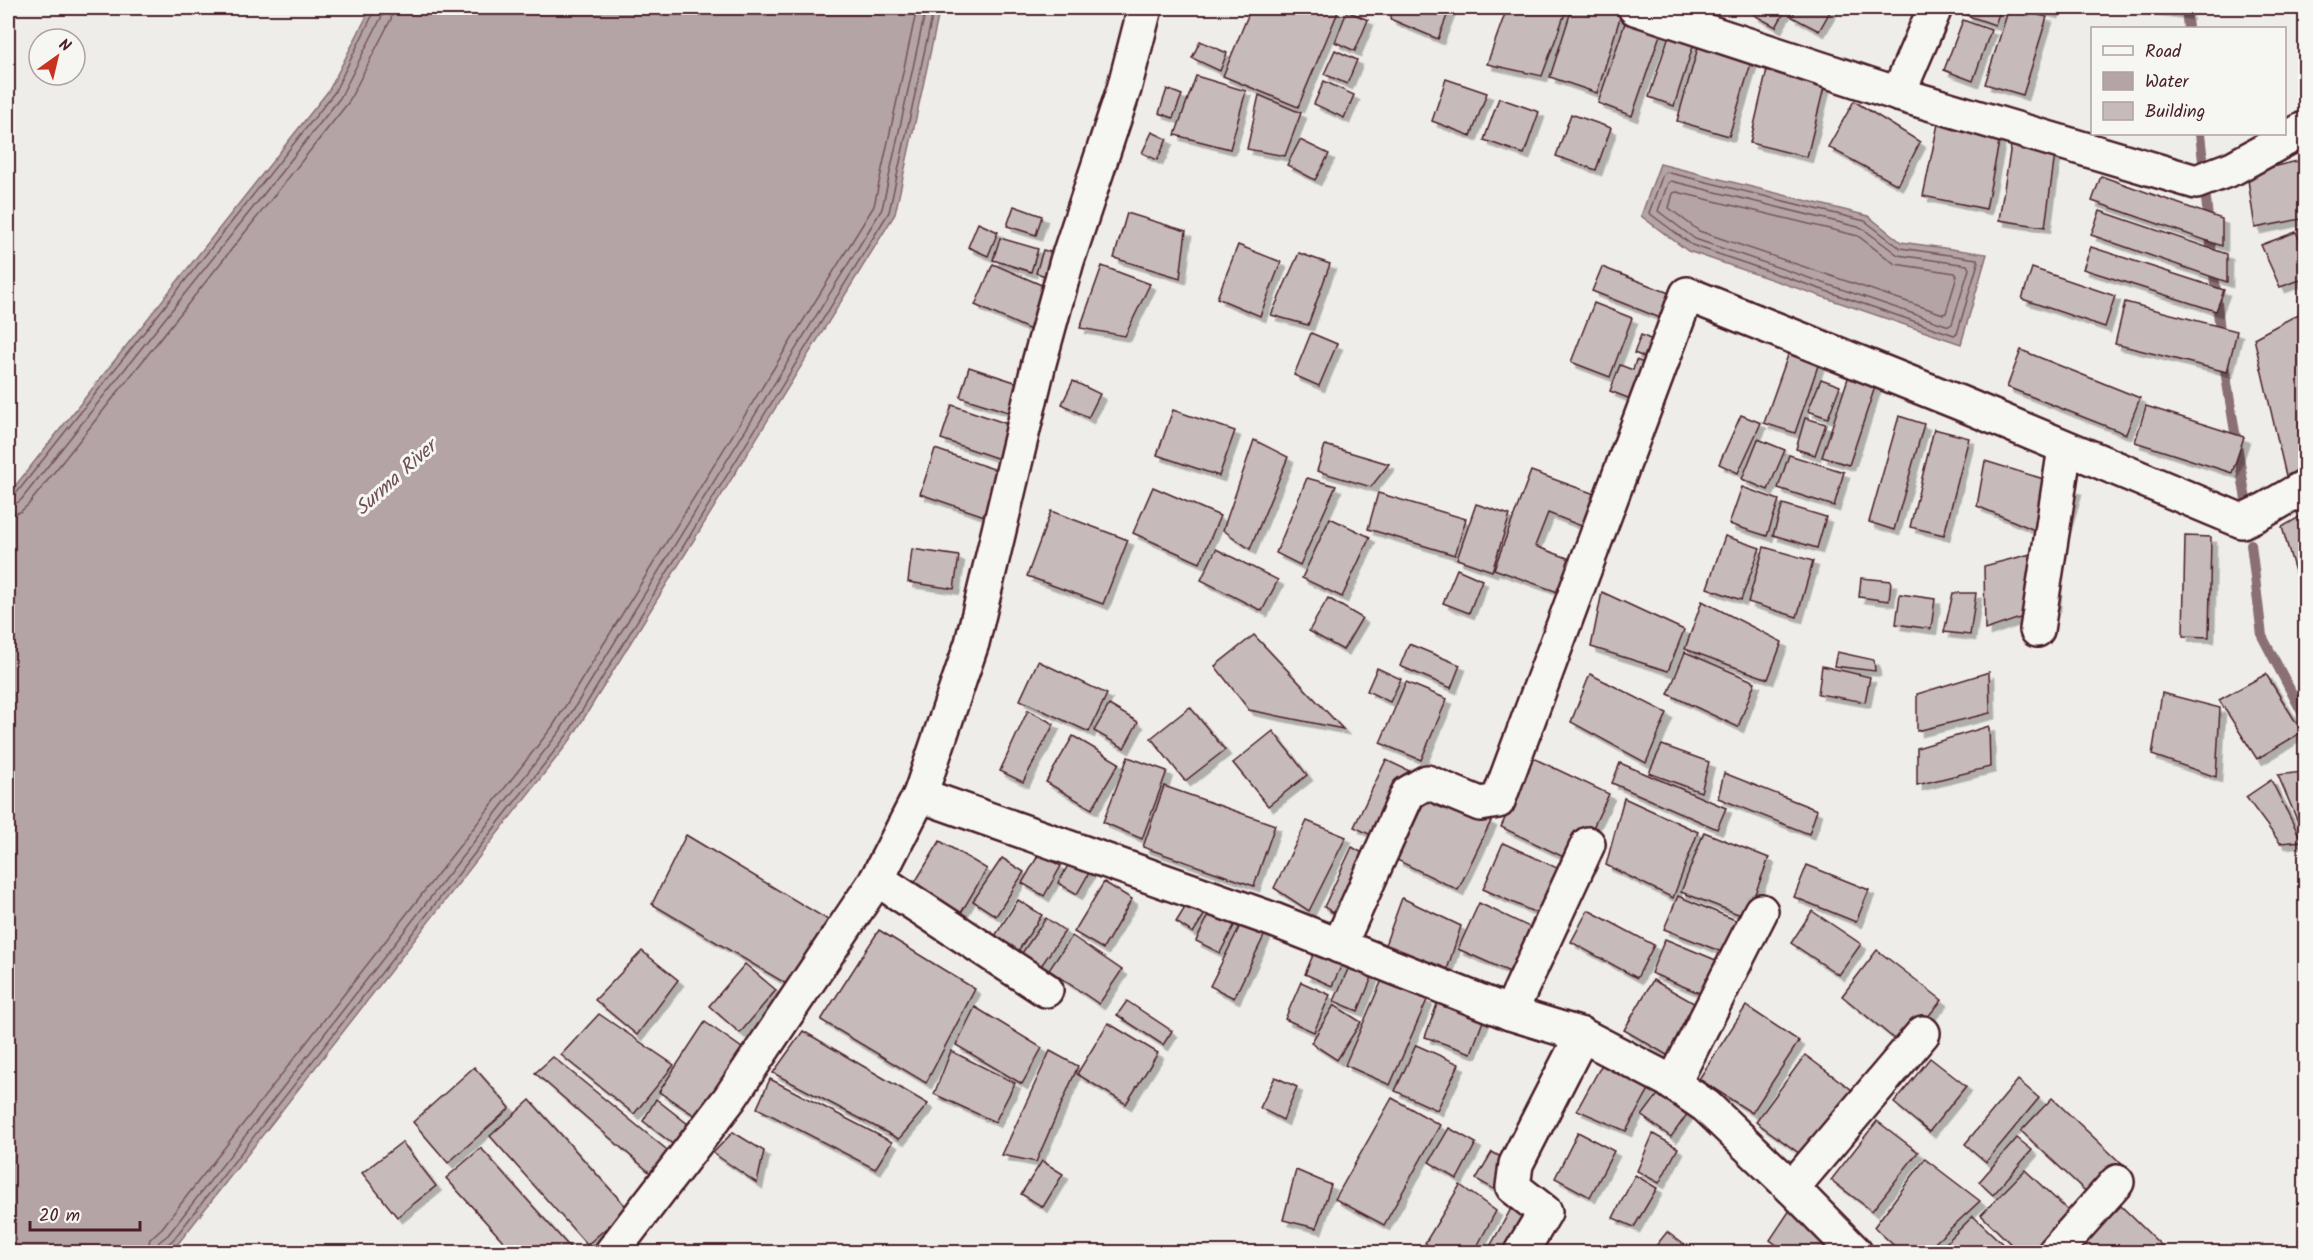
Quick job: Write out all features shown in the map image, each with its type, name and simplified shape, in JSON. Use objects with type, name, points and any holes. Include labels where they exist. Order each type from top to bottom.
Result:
[{"type":"street","points":[[612,1252],[730,1098],[877,879],[920,795],[972,643],[1045,340],[1067,261],[1124,89],[1145,8]]},
{"type":"street","points":[[1635,8],[1899,94],[2196,182],[2233,168],[2306,128]]},
{"type":"street","points":[[1899,94],[1935,8]]},
{"type":"street","points":[[1339,946],[1408,793],[1426,782],[1480,804],[1498,801],[1687,294],[1960,403],[2242,520],[2265,510],[2306,486]]},
{"type":"street","points":[[2037,630],[2064,448]]},
{"type":"street","points":[[920,795],[1274,920],[1510,1013],[1582,1035],[1673,1084],[1706,1106],[1855,1252]]},
{"type":"street","points":[[1510,1013],[1588,844]]},
{"type":"street","points":[[877,879],[1046,990]]},
{"type":"street","points":[[1673,1084],[1761,911]]},
{"type":"street","points":[[1792,1188],[1923,1034]]},
{"type":"street","points":[[1521,1252],[1545,1212],[1513,1187],[1516,1164],[1582,1035]]},
{"type":"street","points":[[2055,1252],[2117,1182]]},
{"type":"water","name":"Surma River","points":[[371,8],[940,8],[895,214],[571,739],[177,1245],[165,1252],[8,1252],[8,495],[329,90]]},
{"type":"water","points":[[1660,164],[1868,216],[1901,242],[1987,254],[1961,344],[1688,251],[1641,216]]},
{"type":"building","points":[[1251,8],[1327,8],[1338,12],[1298,107],[1223,76]]},
{"type":"building","points":[[1394,8],[1450,8],[1438,39],[1390,19]]},
{"type":"building","points":[[1507,8],[1567,8],[1542,76],[1487,64]]},
{"type":"building","points":[[1572,8],[1623,8],[1597,93],[1550,77]]},
{"type":"building","points":[[1758,8],[1787,8],[1776,27],[1754,15]]},
{"type":"building","points":[[1797,8],[1832,8],[1819,31],[1792,17]]},
{"type":"building","points":[[1968,8],[2001,8],[1995,25],[1966,15]]},
{"type":"building","points":[[2009,8],[2047,17],[2023,95],[1985,84]]},
{"type":"building","points":[[2033,8],[2055,8],[2053,13]]},
{"type":"building","points":[[2144,8],[2187,8],[2188,14]]},
{"type":"building","points":[[1347,11],[1368,20],[1355,51],[1335,42]]},
{"type":"building","points":[[1626,20],[1661,32],[1632,116],[1598,103]]},
{"type":"building","points":[[1963,20],[1991,30],[1973,81],[1944,70]]},
{"type":"building","points":[[1669,35],[1694,43],[1674,106],[1649,97]]},
{"type":"building","points":[[1200,41],[1227,53],[1220,71],[1192,58]]},
{"type":"building","points":[[1699,44],[1752,60],[1729,136],[1677,121]]},
{"type":"building","points":[[1335,50],[1357,60],[1347,84],[1324,74]]},
{"type":"building","points":[[1768,65],[1826,79],[1807,157],[1750,143]]},
{"type":"building","points":[[1196,76],[1246,91],[1230,149],[1175,135]]},
{"type":"building","points":[[1446,79],[1487,93],[1471,136],[1432,121]]},
{"type":"building","points":[[1324,81],[1354,95],[1344,118],[1314,104]]},
{"type":"building","points":[[1167,89],[1182,95],[1173,118],[1159,113]]},
{"type":"building","points":[[1259,95],[1301,113],[1285,156],[1247,149]]},
{"type":"building","points":[[1499,98],[1539,112],[1524,154],[1484,140]]},
{"type":"building","points":[[1854,101],[1920,142],[1898,185],[1828,147]]},
{"type":"building","points":[[1571,114],[1611,128],[1596,170],[1556,156]]},
{"type":"building","points":[[1939,119],[2001,132],[1986,209],[1923,196]]},
{"type":"building","points":[[1152,132],[1167,139],[1157,160],[1142,153]]},
{"type":"building","points":[[2013,133],[2057,140],[2045,227],[1999,220]]},
{"type":"building","points":[[1300,140],[1329,154],[1315,180],[1287,165]]},
{"type":"building","points":[[2306,159],[2306,218],[2255,228],[2247,173]]},
{"type":"building","points":[[2101,176],[2222,219],[2222,246],[2092,201]]},
{"type":"building","points":[[1014,206],[1042,216],[1036,235],[1007,226]]},
{"type":"building","points":[[2100,211],[2227,254],[2227,282],[2091,235]]},
{"type":"building","points":[[1127,213],[1186,231],[1180,278],[1114,258]]},
{"type":"building","points":[[978,223],[998,232],[988,256],[968,247]]},
{"type":"building","points":[[2296,232],[2306,254],[2306,278],[2280,287],[2261,245]]},
{"type":"building","points":[[1000,238],[1038,249],[1031,272],[993,260]]},
{"type":"building","points":[[1238,245],[1281,262],[1260,316],[1217,298]]},
{"type":"building","points":[[2091,247],[2224,290],[2216,311],[2083,269]]},
{"type":"building","points":[[1043,250],[1062,255],[1056,279],[1036,273]]},
{"type":"building","points":[[1299,253],[1330,264],[1308,325],[1271,315]]},
{"type":"building","points":[[993,264],[1053,290],[1035,332],[975,305]]},
{"type":"building","points":[[1102,266],[1150,284],[1125,336],[1080,328]]},
{"type":"building","points":[[1602,267],[1687,300],[1678,325],[1592,291]]},
{"type":"building","points":[[2032,268],[2115,296],[2105,327],[2022,299]]},
{"type":"building","points":[[2125,302],[2237,331],[2227,372],[2115,344]]},
{"type":"building","points":[[1594,303],[1632,318],[1610,377],[1571,362]]},
{"type":"building","points":[[2306,310],[2306,466],[2286,476],[2254,338]]},
{"type":"building","points":[[1311,333],[1337,344],[1319,386],[1294,375]]},
{"type":"building","points":[[1641,335],[1671,348],[1664,365],[1634,353]]},
{"type":"building","points":[[1792,344],[1822,354],[1795,433],[1764,423]]},
{"type":"building","points":[[2021,350],[2140,398],[2126,434],[2007,387]]},
{"type":"building","points":[[1636,360],[1659,369],[1646,405],[1610,391],[1620,365],[1633,370]]},
{"type":"building","points":[[969,367],[1027,386],[1018,415],[960,397]]},
{"type":"building","points":[[1850,372],[1877,381],[1849,465],[1822,457]]},
{"type":"building","points":[[1821,379],[1840,386],[1828,418],[1808,411]]},
{"type":"building","points":[[1073,381],[1100,394],[1088,418],[1062,404]]},
{"type":"building","points":[[952,405],[1019,428],[1008,462],[941,439]]},
{"type":"building","points":[[2146,406],[2244,437],[2232,473],[2135,442]]},
{"type":"building","points":[[1173,410],[1235,431],[1219,476],[1157,455]]},
{"type":"building","points":[[1741,415],[1761,423],[1738,473],[1719,464]]},
{"type":"building","points":[[1899,416],[1924,424],[1894,530],[1869,522]]},
{"type":"building","points":[[1805,418],[1826,424],[1815,455],[1796,449]]},
{"type":"building","points":[[1934,429],[1969,438],[1944,535],[1910,527]]},
{"type":"building","points":[[1758,439],[1785,450],[1768,490],[1742,479]]},
{"type":"building","points":[[1254,440],[1288,457],[1250,549],[1223,530]]},
{"type":"building","points":[[1325,445],[1389,464],[1371,487],[1317,471]]},
{"type":"building","points":[[935,449],[1011,475],[996,520],[920,494]]},
{"type":"building","points":[[1789,455],[1844,472],[1834,506],[1778,488]]},
{"type":"building","points":[[1985,461],[2076,489],[2061,541],[1977,506]]},
{"type":"building","points":[[1531,471],[1614,501],[1602,534],[1548,513],[1535,546],[1592,567],[1580,600],[1494,569]]},
{"type":"building","points":[[1307,478],[1336,486],[1300,565],[1276,553]]},
{"type":"building","points":[[1153,487],[1220,516],[1200,563],[1133,533]]},
{"type":"building","points":[[1742,487],[1779,500],[1767,536],[1729,524]]},
{"type":"building","points":[[1378,493],[1466,519],[1455,555],[1368,529]]},
{"type":"building","points":[[1476,504],[1510,515],[1492,571],[1457,559]]},
{"type":"building","points":[[1783,504],[1826,517],[1817,548],[1773,535]]},
{"type":"building","points":[[1051,511],[1128,540],[1103,604],[1027,576]]},
{"type":"building","points":[[2306,513],[2306,609],[2282,527]]},
{"type":"building","points":[[1330,518],[1370,537],[1342,597],[1302,578]]},
{"type":"building","points":[[1725,536],[1760,548],[1741,600],[1707,588]]},
{"type":"building","points":[[2185,536],[2211,537],[2209,637],[2183,636]]},
{"type":"building","points":[[1764,547],[1813,561],[1797,617],[1748,602]]},
{"type":"building","points":[[2058,547],[2055,606],[1985,630],[1984,566]]},
{"type":"building","points":[[912,549],[959,556],[954,589],[908,582]]},
{"type":"building","points":[[1216,549],[1278,580],[1262,611],[1201,580]]},
{"type":"building","points":[[1457,569],[1482,580],[1469,613],[1443,603]]},
{"type":"building","points":[[1861,578],[1891,581],[1889,601],[1859,597]]},
{"type":"building","points":[[1602,592],[1684,630],[1668,671],[1591,647]]},
{"type":"building","points":[[1953,593],[1976,593],[1970,635],[1944,632]]},
{"type":"building","points":[[1900,594],[1935,599],[1931,629],[1896,624]]},
{"type":"building","points":[[1328,598],[1362,618],[1343,650],[1309,631]]},
{"type":"building","points":[[1702,601],[1782,642],[1768,679],[1685,649]]},
{"type":"building","points":[[1254,635],[1343,729],[1249,710],[1215,666]]},
{"type":"building","points":[[1409,644],[1460,665],[1451,688],[1400,666]]},
{"type":"building","points":[[1685,652],[1755,682],[1738,727],[1668,694]]},
{"type":"building","points":[[1837,652],[1874,660],[1875,671],[1834,666]]},
{"type":"building","points":[[1038,661],[1107,694],[1089,732],[1020,700]]},
{"type":"building","points":[[1822,666],[1870,677],[1865,702],[1818,694]]},
{"type":"building","points":[[1377,668],[1401,679],[1390,702],[1367,691]]},
{"type":"building","points":[[1989,672],[1990,713],[1917,731],[1917,694]]},
{"type":"building","points":[[1590,674],[1667,713],[1646,763],[1571,722]]},
{"type":"building","points":[[2266,674],[2302,732],[2257,759],[2219,700]]},
{"type":"building","points":[[1406,682],[1447,699],[1421,760],[1380,743]]},
{"type":"building","points":[[2162,693],[2220,708],[2216,777],[2152,755]]},
{"type":"building","points":[[1109,705],[1138,722],[1124,748],[1094,731]]},
{"type":"building","points":[[1190,707],[1225,750],[1185,781],[1151,738]]},
{"type":"building","points":[[1028,710],[1054,724],[1023,782],[1000,771]]},
{"type":"building","points":[[1989,726],[1990,767],[1917,785],[1917,748]]},
{"type":"building","points":[[1273,731],[1307,775],[1268,806],[1233,763]]},
{"type":"building","points":[[1073,736],[1119,763],[1092,809],[1046,782]]},
{"type":"building","points":[[1662,745],[1709,762],[1701,792],[1649,773]]},
{"type":"building","points":[[1128,757],[1167,771],[1142,839],[1103,822]]},
{"type":"building","points":[[1533,758],[1609,794],[1576,863],[1501,827]]},
{"type":"building","points":[[1386,760],[1420,776],[1388,843],[1354,827]]},
{"type":"building","points":[[1620,763],[1726,808],[1717,829],[1612,783]]},
{"type":"building","points":[[2302,772],[2306,779],[2306,841],[2278,775]]},
{"type":"building","points":[[1724,773],[1817,810],[1809,834],[1718,798]]},
{"type":"building","points":[[2271,780],[2302,841],[2280,843],[2246,797]]},
{"type":"building","points":[[1164,786],[1275,825],[1254,886],[1143,847]]},
{"type":"building","points":[[1429,792],[1491,821],[1458,890],[1397,860]]},
{"type":"building","points":[[1624,798],[1698,832],[1673,898],[1606,865]]},
{"type":"building","points":[[1307,821],[1346,837],[1309,911],[1274,888]]},
{"type":"building","points":[[1704,832],[1769,858],[1746,917],[1681,892]]},
{"type":"building","points":[[686,835],[840,927],[800,992],[652,904]]},
{"type":"building","points":[[940,841],[987,869],[958,918],[911,889]]},
{"type":"building","points":[[1503,843],[1568,873],[1547,918],[1483,889]]},
{"type":"building","points":[[1352,847],[1385,866],[1356,927],[1324,907]]},
{"type":"building","points":[[1075,853],[1094,864],[1077,894],[1058,883]]},
{"type":"building","points":[[1039,854],[1061,866],[1044,896],[1022,883]]},
{"type":"building","points":[[1002,858],[1024,872],[996,916],[973,901]]},
{"type":"building","points":[[1807,865],[1869,890],[1856,922],[1794,897]]},
{"type":"building","points":[[1104,882],[1132,899],[1103,949],[1074,932]]},
{"type":"building","points":[[1678,896],[1745,924],[1732,956],[1664,929]]},
{"type":"building","points":[[1402,898],[1461,926],[1447,970],[1385,945]]},
{"type":"building","points":[[1018,900],[1042,915],[1016,954],[993,939]]},
{"type":"building","points":[[1189,901],[1206,912],[1193,933],[1176,922]]},
{"type":"building","points":[[1479,903],[1542,933],[1521,977],[1458,949]]},
{"type":"building","points":[[1213,907],[1237,920],[1220,953],[1196,941]]},
{"type":"building","points":[[1588,910],[1654,945],[1637,978],[1571,942]]},
{"type":"building","points":[[1812,911],[1861,944],[1839,975],[1791,943]]},
{"type":"building","points":[[1046,918],[1065,931],[1039,969],[1020,956]]},
{"type":"building","points":[[1242,922],[1265,934],[1234,998],[1210,986]]},
{"type":"building","points":[[879,930],[975,989],[926,1083],[821,1020]]},
{"type":"building","points":[[1072,936],[1122,970],[1099,1004],[1049,970]]},
{"type":"building","points":[[1665,939],[1723,963],[1709,997],[1651,973]]},
{"type":"building","points":[[1316,948],[1344,960],[1332,986],[1305,974]]},
{"type":"building","points":[[1877,950],[1942,1000],[1903,1046],[1842,996]]},
{"type":"building","points":[[642,951],[678,980],[637,1035],[595,1000]]},
{"type":"building","points":[[745,964],[776,990],[740,1033],[709,1006]]},
{"type":"building","points":[[1349,967],[1372,977],[1358,1011],[1334,1001]]},
{"type":"building","points":[[1382,980],[1427,1000],[1390,1085],[1345,1065]]},
{"type":"building","points":[[1653,980],[1708,1011],[1679,1062],[1624,1030]]},
{"type":"building","points":[[1301,982],[1330,995],[1314,1032],[1285,1019]]},
{"type":"building","points":[[1440,996],[1486,1013],[1471,1053],[1425,1037]]},
{"type":"building","points":[[1127,1001],[1172,1031],[1163,1045],[1117,1015]]},
{"type":"building","points":[[1334,1005],[1361,1022],[1337,1060],[1311,1043]]},
{"type":"building","points":[[1746,1006],[1799,1041],[1752,1113],[1699,1079]]},
{"type":"building","points":[[975,1007],[1042,1048],[1022,1084],[956,1045]]},
{"type":"building","points":[[599,1014],[674,1065],[634,1114],[561,1055]]},
{"type":"building","points":[[705,1022],[749,1053],[703,1121],[659,1092]]},
{"type":"building","points":[[1108,1023],[1158,1053],[1126,1104],[1077,1074]]},
{"type":"building","points":[[803,1031],[928,1104],[899,1139],[773,1073]]},
{"type":"building","points":[[1416,1045],[1459,1064],[1437,1110],[1395,1091]]},
{"type":"building","points":[[951,1051],[1015,1083],[995,1122],[934,1094]]},
{"type":"building","points":[[1050,1051],[1078,1066],[1036,1162],[1002,1155]]},
{"type":"building","points":[[1805,1055],[1852,1090],[1803,1156],[1756,1122]]},
{"type":"building","points":[[553,1057],[677,1158],[655,1177],[535,1073]]},
{"type":"building","points":[[1606,1057],[1654,1080],[1626,1131],[1577,1110]]},
{"type":"building","points":[[1930,1058],[1966,1086],[1929,1132],[1894,1103]]},
{"type":"building","points":[[474,1067],[510,1108],[448,1163],[413,1122]]},
{"type":"building","points":[[1275,1077],[1297,1087],[1283,1120],[1260,1108]]},
{"type":"building","points":[[770,1079],[892,1142],[875,1169],[757,1108]]},
{"type":"building","points":[[2018,1080],[2039,1098],[1986,1162],[1965,1144]]},
{"type":"building","points":[[1659,1093],[1688,1113],[1671,1137],[1642,1116]]},
{"type":"building","points":[[1392,1098],[1440,1125],[1384,1225],[1335,1199]]},
{"type":"building","points":[[2052,1098],[2124,1166],[2094,1199],[2021,1131]]},
{"type":"building","points":[[656,1099],[698,1132],[683,1152],[643,1121]]},
{"type":"building","points":[[530,1100],[628,1209],[587,1245],[490,1136]]},
{"type":"building","points":[[1877,1121],[1918,1152],[1872,1211],[1831,1180]]},
{"type":"building","points":[[1449,1128],[1476,1143],[1457,1179],[1429,1162]]},
{"type":"building","points":[[733,1132],[764,1151],[757,1183],[713,1153]]},
{"type":"building","points":[[1578,1132],[1614,1151],[1590,1197],[1555,1178]]},
{"type":"building","points":[[1653,1134],[1678,1148],[1659,1183],[1637,1171]]},
{"type":"building","points":[[2017,1138],[2032,1150],[1993,1195],[1979,1182]]},
{"type":"building","points":[[402,1142],[436,1186],[397,1217],[362,1173]]},
{"type":"building","points":[[481,1148],[574,1252],[513,1252],[446,1178]]},
{"type":"building","points":[[1492,1152],[1527,1172],[1511,1199],[1476,1179]]},
{"type":"building","points":[[1925,1159],[1980,1201],[1925,1252],[1901,1252],[1874,1227]]},
{"type":"building","points":[[1042,1161],[1063,1174],[1043,1207],[1021,1194]]},
{"type":"building","points":[[1296,1170],[1331,1185],[1316,1228],[1283,1220]]},
{"type":"building","points":[[2025,1170],[2080,1222],[2051,1252],[2019,1252],[1981,1215]]},
{"type":"building","points":[[1635,1175],[1657,1188],[1634,1227],[1613,1218]]},
{"type":"building","points":[[1460,1185],[1496,1211],[1474,1252],[1438,1252],[1425,1243]]},
{"type":"building","points":[[1522,1189],[1525,1252],[1487,1252]]},
{"type":"building","points":[[1798,1198],[1843,1252],[1786,1252],[1770,1240]]},
{"type":"building","points":[[2121,1206],[2167,1251],[2075,1252]]},
{"type":"building","points":[[1973,1216],[2011,1252],[1937,1252]]},
{"type":"building","points":[[1667,1232],[1694,1252],[1651,1252]]},
{"type":"waterway","points":[[2186,8],[2188,27]]},
{"type":"waterway","points":[[2200,135],[2203,161]]},
{"type":"waterway","points":[[2206,199],[2221,340]]},
{"type":"waterway","points":[[2223,358],[2246,500]]},
{"type":"waterway","points":[[2251,544],[2262,636],[2306,720]]}]
